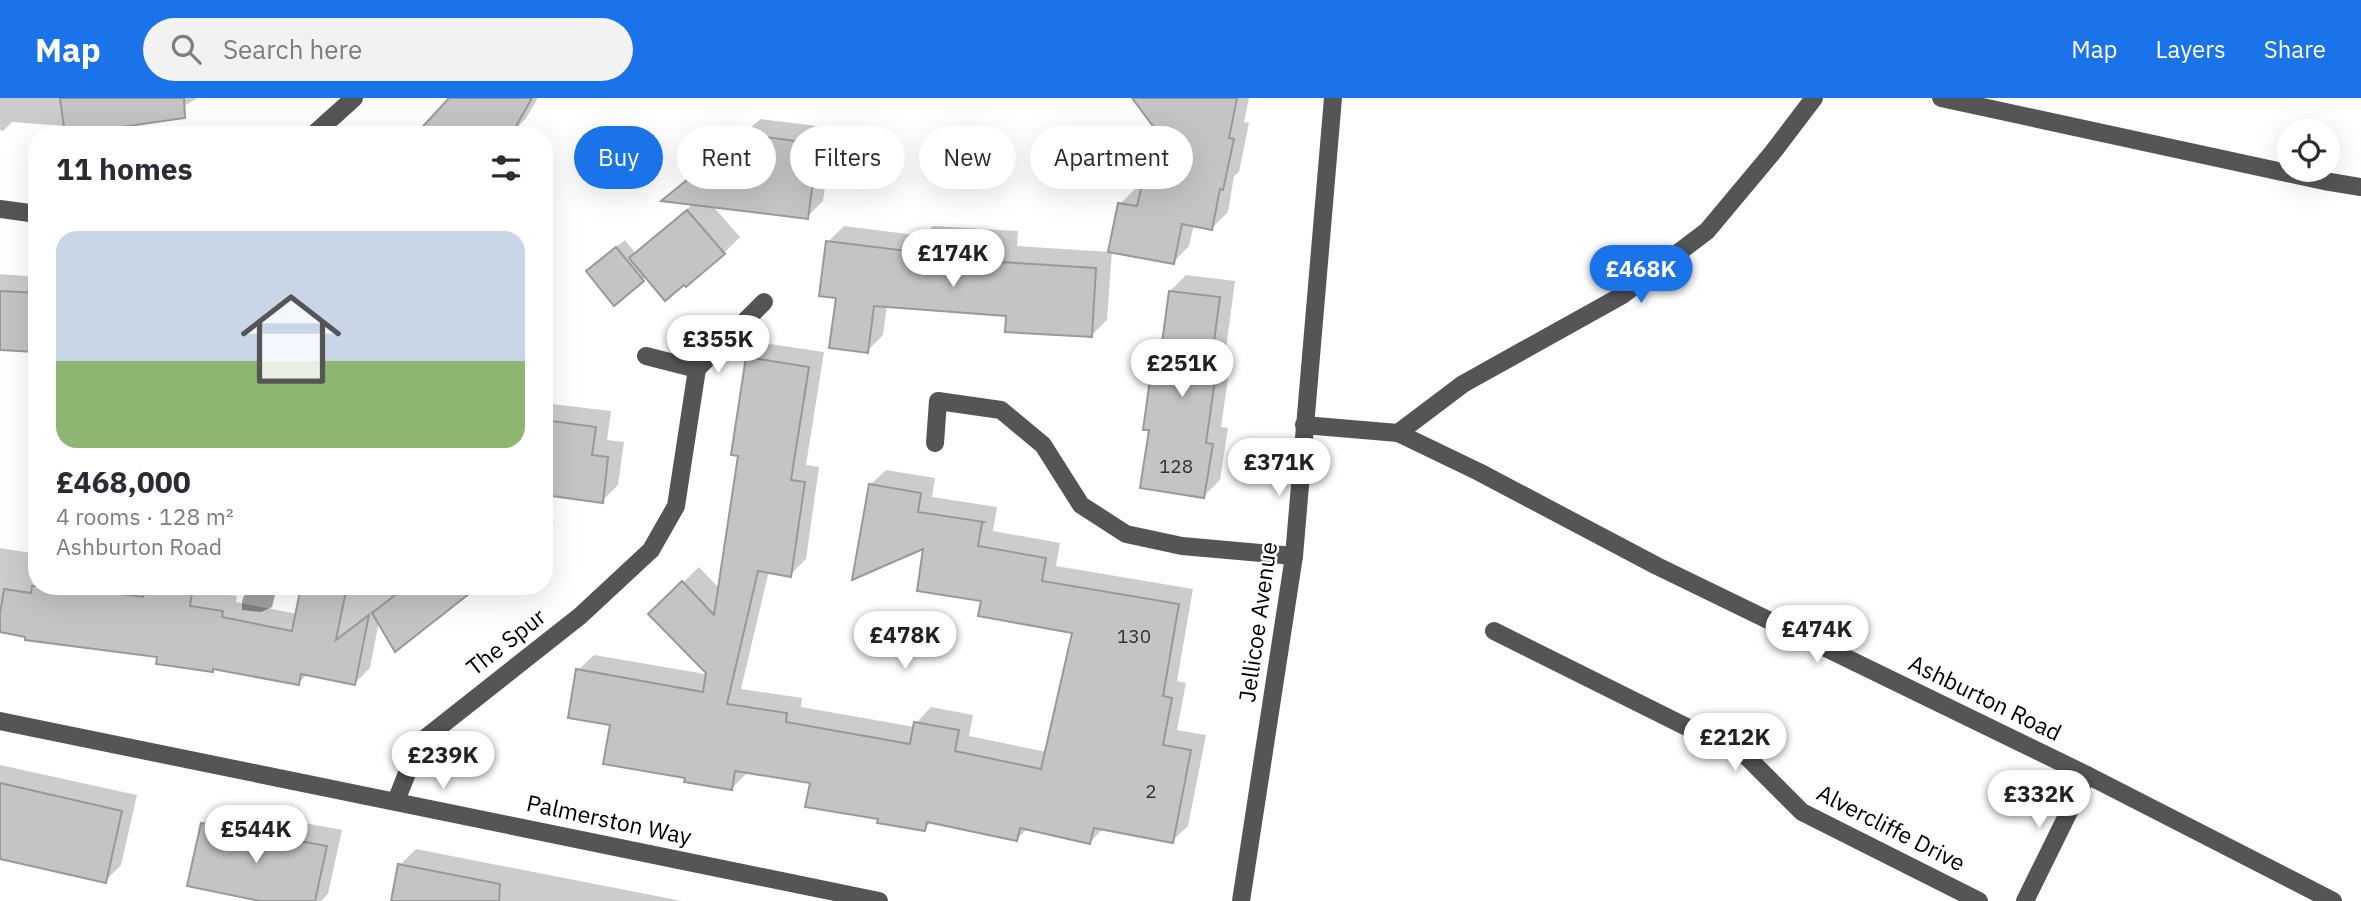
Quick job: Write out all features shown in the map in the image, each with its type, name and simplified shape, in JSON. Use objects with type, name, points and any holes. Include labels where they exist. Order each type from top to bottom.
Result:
[{"type":"street","points":[[323,126],[354,98]]},
{"type":"street","name":"Jellicoe Avenue","points":[[1241,901],[1294,556],[1333,98]]},
{"type":"street","points":[[1398,433],[1463,384],[1620,296],[1707,231],[1814,98]]},
{"type":"street","points":[[1941,98],[2361,187]]},
{"type":"street","points":[[0,209],[28,213]]},
{"type":"street","points":[[646,356],[696,369],[764,302]]},
{"type":"street","name":"The Spur","points":[[396,801],[419,743],[580,615],[651,550],[676,506],[696,369]]},
{"type":"street","points":[[935,443],[937,401],[1001,410],[1043,444],[1080,505],[1126,534],[1182,546],[1294,556]]},
{"type":"street","name":"Ashburton Road","points":[[1304,425],[1398,433],[1479,471],[1657,566],[2087,775],[2333,901]]},
{"type":"street","name":"Alvercliffe Drive","points":[[1494,631],[1747,757],[1802,812],[1979,901]]},
{"type":"street","name":"Palmerston Way","points":[[0,721],[878,901]]},
{"type":"street","points":[[2025,901],[2087,775]]},
{"type":"shaded area","points":[[244,595],[275,595],[272,607],[261,612],[242,610]]},
{"type":"building","points":[[60,98],[184,98],[185,118],[129,126],[64,126]]},
{"type":"building","points":[[449,98],[532,98],[516,126],[423,126]]},
{"type":"building","points":[[1132,98],[1237,98],[1229,138],[1234,139],[1212,230],[1182,224],[1174,264],[1108,252],[1118,203],[1137,206],[1141,189],[1193,189],[1193,126],[1153,126]]},
{"type":"building","points":[[776,138],[790,140],[790,189],[812,189],[808,219],[661,201],[677,188],[776,189]]},
{"type":"building","points":[[687,210],[725,254],[665,301],[629,258]]},
{"type":"building","points":[[826,241],[915,252],[916,241],[1002,247],[1001,262],[1096,268],[1092,337],[1005,332],[1006,316],[874,306],[868,353],[829,348],[836,298],[819,296]]},
{"type":"building","points":[[616,247],[644,281],[614,306],[586,271]]},
{"type":"building","points":[[0,291],[28,293],[28,352],[0,350]]},
{"type":"building","points":[[1169,291],[1220,297],[1209,379],[1215,380],[1206,443],[1213,444],[1204,498],[1140,488],[1149,430],[1143,430],[1151,372],[1158,372]]},
{"type":"building","points":[[746,357],[809,367],[791,480],[805,482],[791,577],[758,571],[727,704],[787,713],[786,722],[910,744],[914,722],[959,730],[955,751],[1041,769],[1072,633],[978,616],[981,601],[917,591],[923,549],[852,580],[869,484],[921,493],[918,512],[984,522],[978,546],[1046,558],[1042,581],[1179,604],[1163,696],[1172,698],[1163,745],[1191,750],[1173,843],[1094,828],[1090,844],[1020,828],[1017,841],[927,822],[925,831],[877,823],[878,819],[805,807],[810,783],[735,771],[732,790],[684,782],[685,778],[603,764],[610,725],[568,718],[576,669],[703,692],[706,673],[648,614],[682,581],[714,615],[738,456],[731,455]]},
{"type":"building","points":[[553,421],[596,427],[592,455],[608,457],[603,503],[553,496]]},
{"type":"building","points":[[4,589],[28,593],[28,595],[192,595],[190,606],[223,611],[222,617],[292,631],[299,595],[345,595],[336,640],[369,615],[355,685],[301,674],[299,685],[213,669],[213,672],[156,664],[157,657],[25,640],[25,637],[0,632]]},
{"type":"building","points":[[395,595],[468,595],[395,652],[372,613]]},
{"type":"building","points":[[0,783],[122,811],[106,883],[0,859]]},
{"type":"building","points":[[201,823],[327,846],[315,901],[260,901],[187,886]]},
{"type":"building","points":[[398,864],[500,884],[499,901],[391,901]]}]
